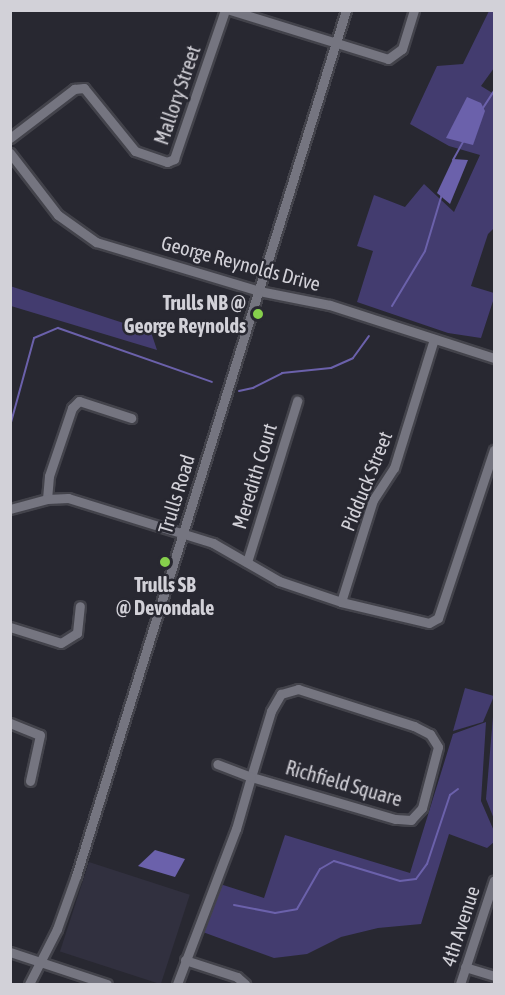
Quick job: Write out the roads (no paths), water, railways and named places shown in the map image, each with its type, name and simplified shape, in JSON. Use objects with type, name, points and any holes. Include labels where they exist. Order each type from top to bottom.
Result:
[{"type":"street","name":"Mallory Street","points":[[10,138],[74,89],[84,88],[135,151],[167,162],[174,159],[225,10]]},
{"type":"street","points":[[230,10],[394,58],[402,49],[414,10]]},
{"type":"street","name":"Trulls Road","points":[[29,984],[65,910],[346,10]]},
{"type":"street","name":"George Reynolds Drive","points":[[10,153],[58,215],[96,242],[259,291],[330,305],[495,358]]},
{"type":"street","name":"Pidduck Street","points":[[341,602],[373,500],[394,468],[434,339]]},
{"type":"street","points":[[47,499],[49,476],[72,408],[79,401],[131,418]]},
{"type":"street","name":"Meredith Court","points":[[247,562],[297,401]]},
{"type":"street","points":[[10,509],[47,499],[68,498],[231,551],[279,581],[341,602],[429,622],[438,618],[495,450]]},
{"type":"street","points":[[10,627],[62,643],[77,633],[80,606]]},
{"type":"street","name":"Richfield Square","points":[[177,984],[236,829],[251,777],[271,711],[281,694],[298,689],[414,726],[430,734],[438,747],[422,808],[411,820],[395,819],[251,777]]},
{"type":"street","points":[[10,723],[40,735],[30,782]]},
{"type":"street","points":[[217,764],[251,777]]},
{"type":"street","name":"4th Avenue","points":[[460,984],[495,880]]},
{"type":"street","points":[[10,952],[107,984]]},
{"type":"street","points":[[185,960],[237,977],[245,984]]},
{"type":"street","points":[[465,967],[495,976]]},
{"type":"waterway","points":[[481,111],[494,91]]},
{"type":"waterway","points":[[453,160],[463,142]]},
{"type":"waterway","points":[[392,306],[425,251],[442,194]]},
{"type":"waterway","points":[[10,426],[34,338],[58,328],[212,382]]},
{"type":"waterway","points":[[239,391],[253,388],[282,373],[331,368],[353,358],[369,336]]},
{"type":"waterway","points":[[234,905],[275,913],[297,909],[320,869],[334,861],[400,881],[416,879],[427,864],[450,795],[458,789]]},
{"type":"place","name":"Trulls NB @ George Reynolds","points":[[258,314]]},
{"type":"place","name":"Trulls SB @ Devondale","points":[[165,562]]}]
